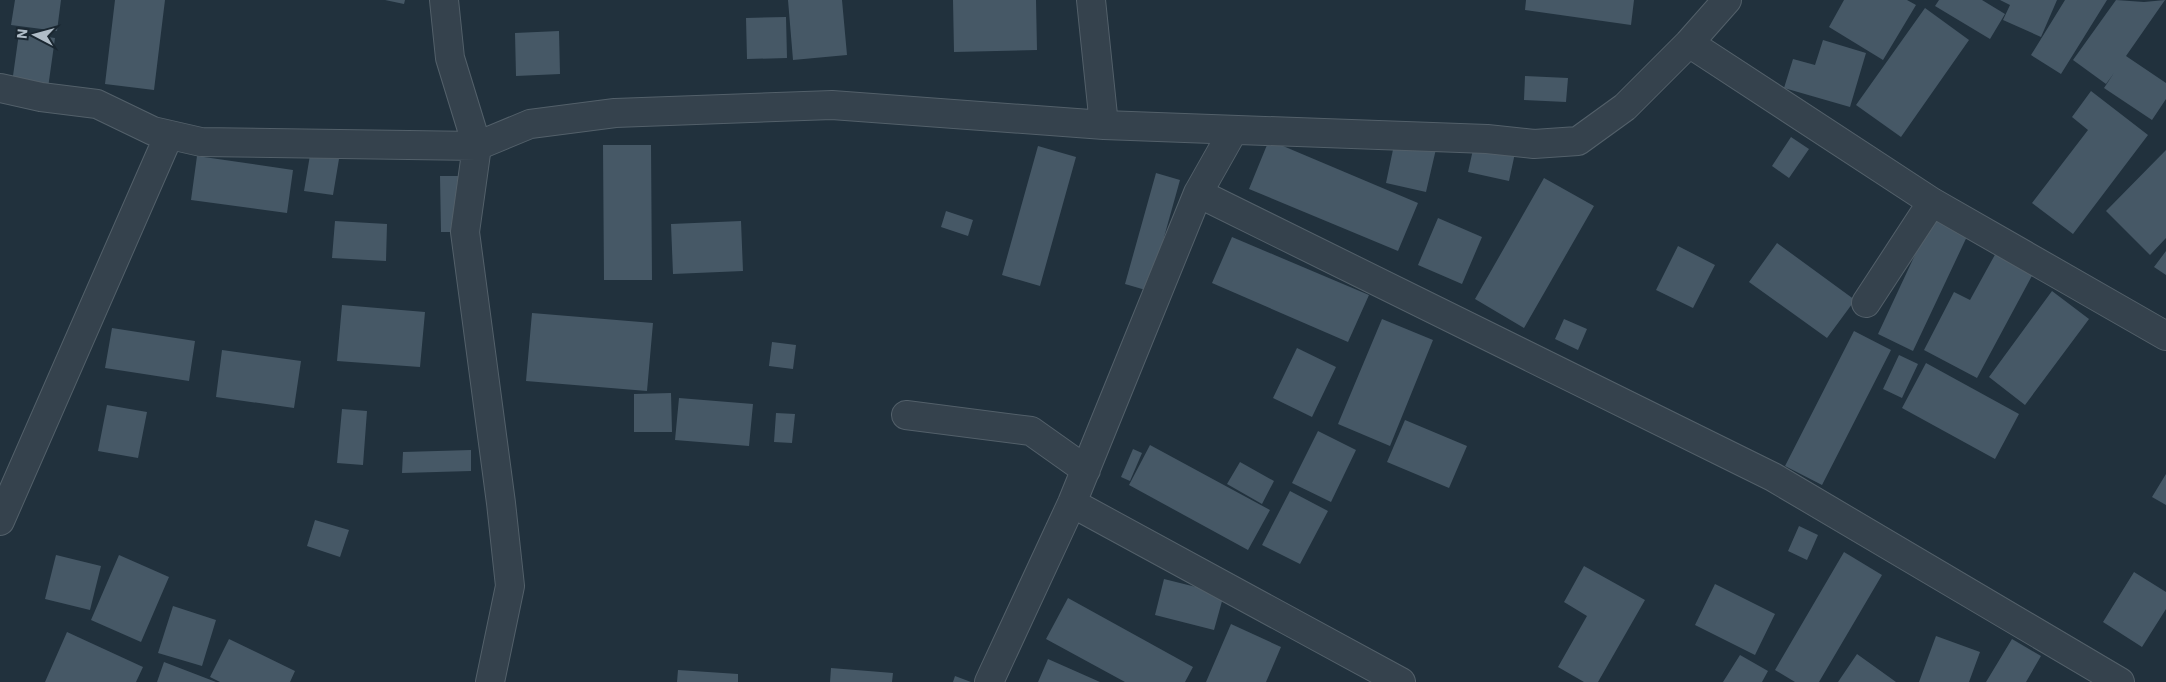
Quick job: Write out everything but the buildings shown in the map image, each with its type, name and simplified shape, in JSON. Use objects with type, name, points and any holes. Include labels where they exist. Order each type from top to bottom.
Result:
[{"type":"street","points":[[444,0],[450,58],[477,146],[465,232],[501,503],[510,586],[490,682]]},
{"type":"street","points":[[1091,0],[1104,125]]},
{"type":"street","points":[[0,88],[41,97],[97,104],[153,131],[201,142],[477,146],[530,124],[615,114],[832,105],[1104,125],[1487,139],[1534,144],[1578,142],[1625,107],[1689,43],[1727,0]]},
{"type":"street","points":[[1689,43],[1932,202],[2166,336]]},
{"type":"street","points":[[989,682],[1072,504],[1198,193],[1233,131]]},
{"type":"street","points":[[0,521],[170,135]]},
{"type":"street","points":[[1198,193],[1773,477],[2120,682]]},
{"type":"street","points":[[1866,303],[1932,202]]},
{"type":"street","points":[[906,415],[1031,431],[1086,470]]},
{"type":"street","points":[[1072,504],[1401,682]]}]
